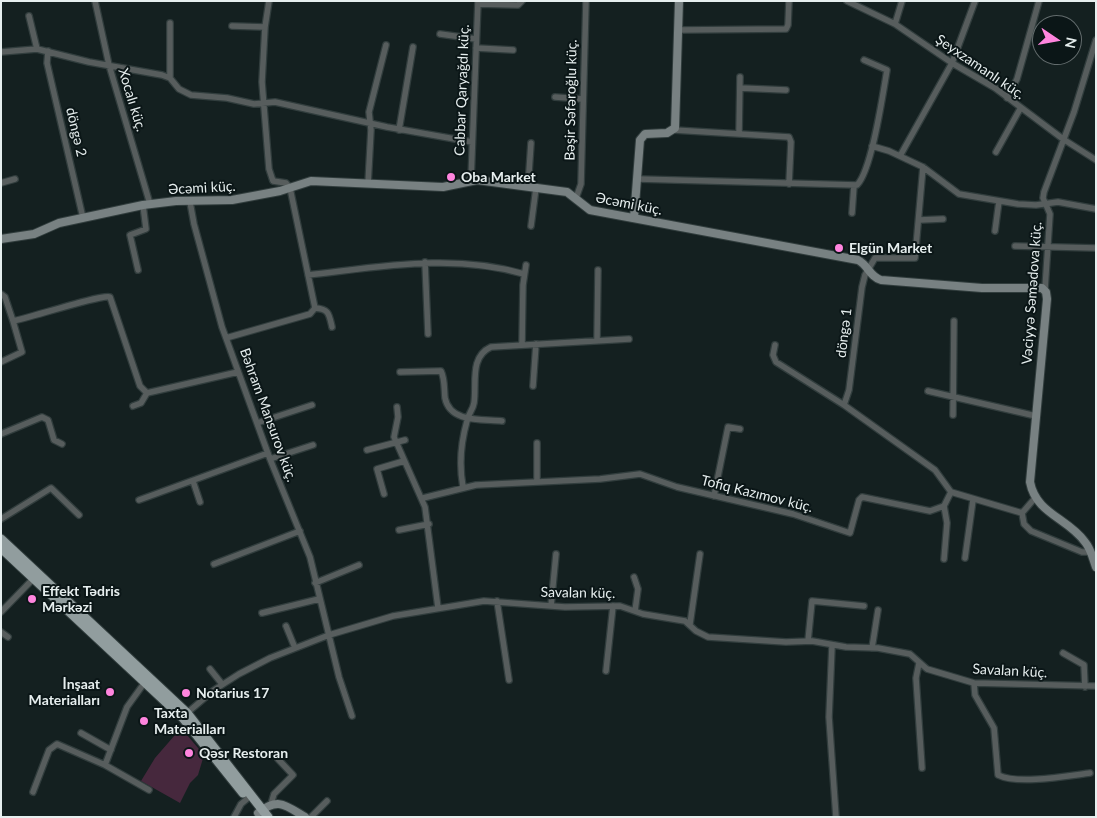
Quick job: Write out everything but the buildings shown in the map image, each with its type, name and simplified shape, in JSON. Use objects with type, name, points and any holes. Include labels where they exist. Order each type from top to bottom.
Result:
[{"type":"main road","points":[[1,539],[187,713],[262,814]]},
{"type":"main road","points":[[2,551],[34,578],[183,718],[247,799],[262,814]]},
{"type":"street","name":"Xocalı küç.","points":[[95,1],[109,66],[147,205],[146,229],[130,235],[138,270]]},
{"type":"street","points":[[269,1],[265,27],[262,82],[271,176],[274,181],[286,183],[290,188],[315,308]]},
{"type":"street","points":[[478,2],[518,5],[522,1]]},
{"type":"street","name":"Bəşir Səfəroğlu küç.","points":[[576,198],[581,184],[586,1]]},
{"type":"street","points":[[674,130],[679,1]]},
{"type":"street","points":[[678,30],[786,30],[789,1]]},
{"type":"street","name":"Şeyxzamanlı küç.","points":[[847,1],[894,24],[1007,98],[1062,139],[1096,160]]},
{"type":"street","points":[[894,24],[902,1]]},
{"type":"street","points":[[900,156],[952,63],[975,1]]},
{"type":"street","points":[[1007,98],[1017,79],[1039,1]]},
{"type":"street","name":"Cabbar Qaryağdı küç.","points":[[472,180],[478,2]]},
{"type":"street","points":[[30,16],[37,49]]},
{"type":"street","points":[[170,23],[170,78],[179,89],[191,94],[227,98],[248,103],[281,103],[399,130],[472,142]]},
{"type":"street","points":[[232,26],[265,27]]},
{"type":"street","points":[[440,34],[476,39]]},
{"type":"street","name":"Vəciyyə Səmədova küç.","points":[[1035,498],[1030,482],[1047,299],[1045,289],[1050,214],[1045,203],[1044,192],[1062,139],[1074,112],[1096,40]]},
{"type":"street","points":[[368,184],[371,124],[369,112],[386,45]]},
{"type":"street","points":[[399,130],[413,47]]},
{"type":"street","points":[[476,48],[513,50]]},
{"type":"street","points":[[1,52],[37,49],[170,78]]},
{"type":"street","name":"döngə 2","points":[[48,51],[48,63],[83,218]]},
{"type":"street","points":[[638,179],[857,185],[862,178],[872,146],[887,70],[864,60]]},
{"type":"street","points":[[739,134],[740,77]]},
{"type":"street","points":[[740,88],[786,90]]},
{"type":"street","points":[[556,97],[582,99]]},
{"type":"street","points":[[996,152],[1020,109]]},
{"type":"street","points":[[634,218],[638,179],[638,145],[642,136],[667,133],[674,130],[789,138],[791,142],[789,184]]},
{"type":"street","points":[[531,143],[531,226]]},
{"type":"street","points":[[872,146],[923,167],[959,194],[999,201],[1036,205],[1065,203],[1096,209]]},
{"type":"street","points":[[868,269],[875,258],[912,260],[915,258],[923,167]]},
{"type":"street","points":[[1,182],[15,179]]},
{"type":"street","name":"Əcəmi küç.","points":[[1,239],[34,234],[54,225],[147,205],[232,200],[311,182],[443,187],[458,186],[472,180],[567,192],[588,209],[861,261],[876,279],[886,281],[982,288],[1045,289]]},
{"type":"street","points":[[852,213],[854,185]]},
{"type":"street","points":[[995,230],[999,201]]},
{"type":"street","name":"Bəhram Mansurov küç.","points":[[190,202],[194,224],[226,338],[269,456],[310,557],[315,584],[352,716]]},
{"type":"street","points":[[918,220],[943,220]]},
{"type":"street","points":[[1015,246],[1096,248]]},
{"type":"street","points":[[308,275],[425,262],[482,264],[524,274]]},
{"type":"street","points":[[425,262],[428,334]]},
{"type":"street","points":[[522,345],[524,274],[526,265]]},
{"type":"street","name":"döngə 1","points":[[844,405],[849,390],[862,287],[868,269]]},
{"type":"street","points":[[597,341],[598,270]]},
{"type":"street","points":[[1,294],[6,297],[22,352],[1,362]]},
{"type":"street","points":[[13,321],[51,312],[101,296],[110,297],[140,386],[147,393]]},
{"type":"street","points":[[226,338],[310,314],[315,308]]},
{"type":"street","points":[[315,308],[326,309],[329,312],[332,327]]},
{"type":"street","points":[[953,415],[954,321]]},
{"type":"street","points":[[462,487],[460,458],[468,418],[474,406],[477,363],[480,355],[491,347],[629,339]]},
{"type":"street","points":[[533,386],[536,344]]},
{"type":"street","points":[[775,345],[773,354],[776,362],[844,405],[935,470],[951,492],[1022,513]]},
{"type":"street","points":[[400,372],[441,371],[449,407],[460,417],[502,421]]},
{"type":"street","points":[[133,406],[141,403],[147,393],[238,372]]},
{"type":"street","points":[[928,392],[1036,416]]},
{"type":"street","points":[[257,424],[312,405]]},
{"type":"street","points":[[397,407],[398,417],[394,431],[396,443],[423,498],[429,524],[438,608]]},
{"type":"street","points":[[1,434],[39,418],[45,418],[54,440],[62,444]]},
{"type":"street","points":[[714,496],[728,426],[740,429]]},
{"type":"street","points":[[367,450],[405,440]]},
{"type":"street","points":[[537,443],[537,481]]},
{"type":"street","points":[[139,500],[269,456],[313,445]]},
{"type":"street","points":[[384,494],[378,469],[404,461]]},
{"type":"street","name":"Tofiq Kazımov küç.","points":[[423,498],[462,487],[640,474],[714,496],[782,511],[850,533],[859,500],[862,497],[930,511],[944,506]]},
{"type":"street","points":[[193,481],[200,502]]},
{"type":"street","points":[[1,519],[51,488],[79,515]]},
{"type":"street","points":[[944,559],[947,523],[944,506],[951,492]]},
{"type":"street","points":[[1022,513],[1035,498],[1045,509],[1081,537],[1091,552],[1096,567]]},
{"type":"street","points":[[965,558],[974,500]]},
{"type":"street","points":[[1022,513],[1024,524],[1031,531],[1082,552],[1091,552]]},
{"type":"street","points":[[399,530],[429,524]]},
{"type":"street","points":[[214,564],[300,531]]},
{"type":"street","points":[[551,606],[556,554]]},
{"type":"street","points":[[690,624],[700,554]]},
{"type":"street","points":[[315,584],[359,565]]},
{"type":"street","points":[[634,577],[638,589],[635,611]]},
{"type":"street","points":[[1,612],[34,578]]},
{"type":"street","points":[[262,613],[319,599]]},
{"type":"street","points":[[497,601],[509,680]]},
{"type":"street","name":"Savalan küç.","points":[[187,713],[222,684],[263,661],[329,635],[376,620],[473,602],[497,601],[551,606],[613,606],[643,614],[680,619],[708,637],[786,642],[808,641],[832,646],[872,648],[910,654],[927,669],[974,683],[1096,686]]},
{"type":"street","points":[[808,641],[812,601],[864,606]]},
{"type":"street","points":[[606,671],[613,606]]},
{"type":"street","points":[[872,648],[878,610]]},
{"type":"street","points":[[286,626],[295,648]]},
{"type":"street","points":[[1,632],[8,637]]},
{"type":"street","points":[[832,646],[829,717],[836,817]]},
{"type":"street","points":[[1063,653],[1084,665],[1085,687]]},
{"type":"street","points":[[919,663],[916,678],[922,768]]},
{"type":"street","points":[[210,669],[222,684]]},
{"type":"street","points":[[104,765],[127,707],[145,682]]},
{"type":"street","points":[[974,683],[975,695],[994,728],[998,776],[1042,779],[1090,773]]},
{"type":"street","points":[[81,734],[111,750]]},
{"type":"street","points":[[33,792],[52,745],[62,745],[104,765],[149,790]]},
{"type":"street","points":[[262,814],[271,804],[274,794],[293,775],[278,759]]},
{"type":"street","points":[[234,817],[240,804],[247,799]]},
{"type":"street","points":[[311,817],[327,800]]},
{"type":"street","points":[[271,804],[279,803],[305,817]]},
{"type":"shaded area","points":[[181,728],[204,755],[198,775],[190,783],[180,803],[141,781],[155,758]]},
{"type":"place","name":"Oba Market","points":[[451,177]]},
{"type":"place","name":"Elgün Market","points":[[839,248]]},
{"type":"place","name":"Effekt Tədris Mərkəzi","points":[[32,599]]},
{"type":"place","name":"İnşaat Materialları","points":[[110,692]]},
{"type":"place","name":"Notarius 17","points":[[186,693]]},
{"type":"place","name":"Taxta Materialları","points":[[144,721]]},
{"type":"place","name":"Qəsr Restoran","points":[[189,753]]}]
